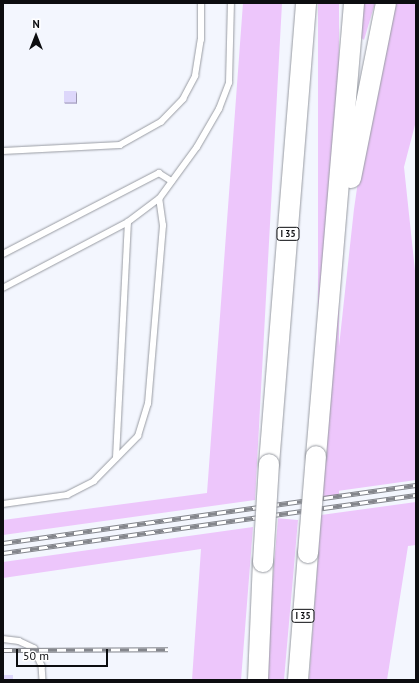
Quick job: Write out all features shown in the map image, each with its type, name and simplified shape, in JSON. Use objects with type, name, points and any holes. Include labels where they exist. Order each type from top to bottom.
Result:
[{"type":"highway","points":[[287,248],[293,3]]},
{"type":"highway","name":"I 35","points":[[258,680],[263,562],[306,3]]},
{"type":"highway","name":"I 35","points":[[298,680],[354,3]]},
{"type":"highway","points":[[332,282],[386,3]]},
{"type":"lane","points":[[3,151],[120,145],[161,122],[183,99],[195,76],[201,40],[201,3]]},
{"type":"lane","points":[[3,288],[128,222],[159,199],[220,109],[229,83],[231,3]]},
{"type":"lane","points":[[3,254],[159,173],[172,181]]},
{"type":"lane","points":[[3,504],[67,494],[94,482],[138,436],[148,404],[163,226],[159,199]]},
{"type":"lane","points":[[116,458],[128,222]]},
{"type":"lane","points":[[3,640],[19,641],[34,648],[42,666],[42,680]]},
{"type":"shaded area","points":[[243,3],[282,3],[255,500],[3,535],[3,520],[207,493]]},
{"type":"shaded area","points":[[318,3],[339,3],[339,498],[318,498]]},
{"type":"shaded area","points":[[363,3],[375,3],[364,40],[360,37]]},
{"type":"shaded area","points":[[389,3],[416,3],[416,121],[404,167],[416,280],[416,480],[323,493],[354,209],[370,98]]},
{"type":"shaded area","points":[[416,502],[416,545],[408,546],[387,680],[309,680],[321,515]]},
{"type":"shaded area","points":[[278,518],[298,520],[284,680],[264,679]]},
{"type":"shaded area","points":[[253,527],[241,680],[192,680],[201,549],[3,578],[3,562]]},
{"type":"building","points":[[64,91],[76,91],[76,102],[64,102]]},
{"type":"building","points":[[3,675],[13,675],[13,680],[3,680]]},
{"type":"railway","points":[[3,543],[416,485]]},
{"type":"railway","points":[[3,553],[416,495]]},
{"type":"railway","points":[[3,650],[168,649]]}]
